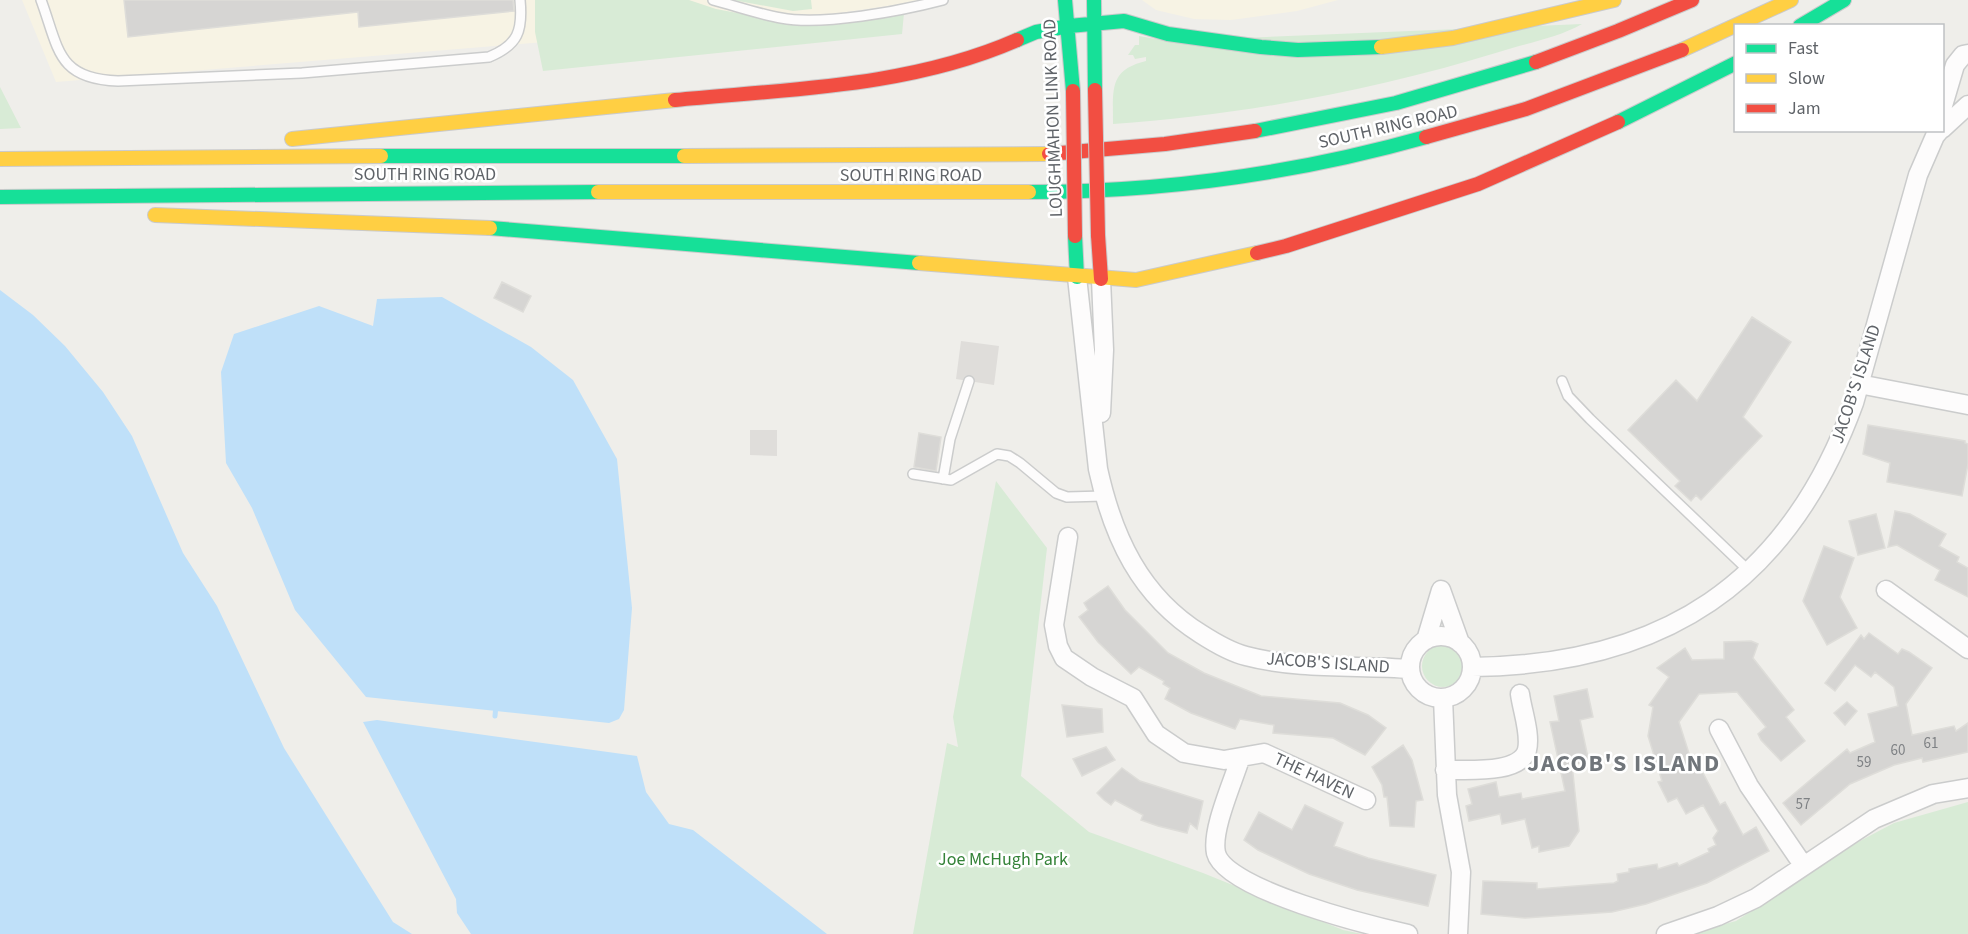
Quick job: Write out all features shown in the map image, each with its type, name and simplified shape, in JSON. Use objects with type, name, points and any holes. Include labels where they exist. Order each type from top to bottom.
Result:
[{"type":"main road","name":"LOUGHMAHON LINK ROAD","points":[[1065,0],[1073,90],[1077,277]]},
{"type":"main road","points":[[1094,0],[1098,235],[1101,279]]},
{"type":"main road","points":[[1114,9],[1124,21],[1134,27],[1168,34],[1261,47],[1335,51],[1390,47],[1465,35],[1614,0]]},
{"type":"main road","name":"SOUTH RING ROAD","points":[[0,159],[126,156],[496,157],[1082,152],[1231,136],[1308,124],[1377,109],[1459,87],[1530,64],[1637,25],[1692,0]]},
{"type":"main road","name":"SOUTH RING ROAD","points":[[1739,24],[1791,0]]},
{"type":"main road","points":[[1803,24],[1845,0]]},
{"type":"main road","points":[[274,141],[865,81],[952,65],[988,53],[1036,32],[1069,26],[1124,21]]},
{"type":"main road","name":"SOUTH RING ROAD","points":[[0,196],[485,192],[1081,192],[1256,175],[1376,151],[1526,109],[1656,62],[1734,26]]},
{"type":"main road","points":[[115,195],[338,212],[460,226],[1136,280],[1286,246],[1478,184],[1617,122],[1734,64]]},
{"type":"main road","points":[[126,156],[251,143]]},
{"type":"main road","points":[[0,207],[70,211]]},
{"type":"main road","points":[[141,214],[460,226]]},
{"type":"street","points":[[1944,102],[1955,66],[1963,55],[1968,54]]},
{"type":"street","name":"JACOB'S ISLAND","points":[[1944,127],[1968,105]]},
{"type":"street","name":"JACOB'S ISLAND","points":[[1472,667],[1552,662],[1635,641],[1669,627],[1725,593],[1781,537],[1823,474],[1848,421],[1915,185],[1939,132]]},
{"type":"street","name":"JACOB'S ISLAND","points":[[1077,277],[1098,469],[1104,496],[1116,535],[1146,586],[1178,618],[1217,644],[1245,656],[1270,661],[1410,669]]},
{"type":"street","name":"JACOB'S ISLAND","points":[[1098,469],[1104,350],[1101,279]]},
{"type":"street","points":[[1860,384],[1968,405]]},
{"type":"street","name":"THE HAVEN","points":[[1068,537],[1054,625],[1058,646],[1065,658],[1092,677],[1133,698],[1156,734],[1184,753],[1208,758],[1240,759],[1256,754],[1272,756],[1366,800]]},
{"type":"street","points":[[1441,590],[1460,643],[1471,658],[1472,667],[1466,685],[1460,691],[1443,698],[1425,693],[1418,688],[1410,669],[1413,653],[1426,640],[1441,590]]},
{"type":"street","points":[[1886,590],[1968,649]]},
{"type":"street","points":[[1426,640],[1443,636],[1460,643]]},
{"type":"street","points":[[1445,770],[1512,766],[1521,759],[1526,752],[1527,743],[1520,694]]},
{"type":"street","points":[[1443,698],[1448,807],[1461,872],[1458,934]]},
{"type":"street","points":[[1719,729],[1728,751],[1749,786],[1803,865]]},
{"type":"street","points":[[1240,759],[1217,833],[1216,855],[1236,874],[1314,909],[1408,934]]},
{"type":"street","points":[[1666,934],[1718,916],[1755,898],[1874,819],[1933,794],[1968,788]]},
{"type":"lane","points":[[41,0],[61,55],[69,67],[88,78],[118,81],[302,74],[489,57],[509,48],[516,39],[520,27],[520,0]]},
{"type":"lane","points":[[713,0],[781,18],[806,20],[841,17],[943,0]]},
{"type":"lane","points":[[943,479],[950,438],[969,381]]},
{"type":"lane","points":[[1562,381],[1568,396],[1590,419],[1749,571]]},
{"type":"lane","points":[[913,474],[951,480],[997,454],[1009,456],[1020,463],[1056,493],[1067,497],[1104,496]]},
{"type":"shaded area","points":[[22,0],[928,0],[765,24],[56,82]]},
{"type":"shaded area","points":[[1142,0],[1338,0],[1297,11],[1231,20],[1194,19],[1156,10]]},
{"type":"shaded area","points":[[961,341],[999,346],[994,385],[956,379]]},
{"type":"shaded area","points":[[750,430],[777,430],[777,456],[750,455]]},
{"type":"green space","points":[[535,0],[689,0],[716,9],[790,23],[904,13],[902,34],[543,71],[535,32]]},
{"type":"green space","points":[[733,0],[811,0],[812,9],[793,11]]},
{"type":"green space","points":[[1582,24],[1542,40],[1452,66],[1357,89],[1260,107],[1113,124],[1114,91],[1119,76],[1134,65],[1146,61],[1146,57],[1135,59],[1133,55],[1128,55],[1135,45],[1139,45],[1139,36],[1168,41]]},
{"type":"green space","points":[[0,87],[21,128],[0,129]]},
{"type":"green space","name":"Joe McHugh Park","points":[[996,481],[1047,548],[1021,776],[1089,832],[1203,873],[1343,930],[1362,934],[913,934],[947,743],[958,747],[953,717]]},
{"type":"green space","points":[[1443,645],[1451,646],[1458,651],[1463,658],[1463,674],[1458,681],[1451,686],[1443,687],[1435,686],[1428,681],[1423,674],[1422,666],[1423,658],[1428,651],[1435,646]]},
{"type":"green space","points":[[1968,802],[1968,934],[1686,934],[1736,921],[1858,842],[1894,823]]},
{"type":"water","points":[[0,290],[33,315],[65,346],[103,392],[132,436],[183,553],[217,606],[284,748],[393,922],[412,934],[0,934]]},
{"type":"water","points":[[442,297],[531,347],[573,380],[617,459],[632,608],[624,710],[619,719],[609,723],[366,697],[295,610],[252,508],[226,463],[221,372],[234,334],[319,306],[373,326],[377,299]]},
{"type":"water","points":[[377,720],[637,756],[646,792],[669,824],[693,830],[827,934],[471,934],[457,913],[456,899],[363,722]]},
{"type":"building","points":[[124,0],[513,0],[514,11],[359,27],[358,12],[128,37]]},
{"type":"building","points":[[502,282],[531,296],[523,312],[494,298]]},
{"type":"building","points":[[1752,317],[1791,342],[1743,417],[1762,436],[1701,500],[1696,495],[1691,501],[1675,486],[1680,481],[1628,430],[1676,380],[1697,401]]},
{"type":"building","points":[[1868,425],[1965,441],[1968,444],[1968,464],[1962,496],[1887,482],[1890,463],[1863,454]]},
{"type":"building","points":[[919,433],[941,437],[936,471],[914,467]]},
{"type":"building","points":[[1895,511],[1910,514],[1946,534],[1939,546],[1959,557],[1957,562],[1968,568],[1968,597],[1935,580],[1940,570],[1897,545],[1888,547]]},
{"type":"building","points":[[1876,514],[1885,548],[1858,555],[1849,521]]},
{"type":"building","points":[[1824,546],[1854,558],[1840,597],[1857,628],[1827,645],[1803,601]]},
{"type":"building","points":[[1108,586],[1125,610],[1168,653],[1204,673],[1261,696],[1340,703],[1368,715],[1386,728],[1365,755],[1333,738],[1273,733],[1274,725],[1240,719],[1235,729],[1191,713],[1165,699],[1170,688],[1163,684],[1164,681],[1139,667],[1131,674],[1098,642],[1079,617],[1088,610],[1084,603]]},
{"type":"building","points":[[1869,633],[1898,654],[1902,649],[1932,668],[1906,704],[1912,735],[1954,726],[1956,731],[1968,723],[1968,752],[1923,762],[1922,758],[1894,765],[1850,784],[1801,825],[1783,803],[1847,749],[1850,753],[1875,742],[1868,714],[1898,706],[1894,687],[1875,672],[1871,677],[1855,665],[1835,691],[1825,683],[1861,635],[1864,639]]},
{"type":"building","points":[[1751,641],[1758,644],[1753,658],[1794,710],[1786,717],[1805,741],[1781,761],[1758,734],[1766,727],[1737,692],[1699,694],[1679,722],[1694,769],[1698,767],[1703,773],[1720,805],[1725,802],[1743,835],[1756,827],[1769,851],[1707,883],[1646,904],[1612,912],[1525,918],[1481,914],[1483,881],[1537,883],[1537,889],[1614,883],[1618,881],[1617,874],[1629,872],[1629,869],[1657,864],[1658,869],[1677,863],[1679,866],[1709,852],[1708,849],[1716,845],[1713,838],[1718,831],[1703,805],[1686,814],[1677,798],[1668,802],[1658,782],[1662,781],[1648,736],[1653,707],[1649,705],[1669,677],[1657,668],[1685,648],[1692,660],[1724,659],[1724,642]]},
{"type":"building","points":[[1587,689],[1593,717],[1580,720],[1589,762],[1572,764],[1579,831],[1569,846],[1539,852],[1539,846],[1532,848],[1525,819],[1502,824],[1500,814],[1469,821],[1466,806],[1472,804],[1468,789],[1496,782],[1499,797],[1521,793],[1522,799],[1565,791],[1550,722],[1559,721],[1554,696]]},
{"type":"building","points":[[1847,702],[1857,711],[1845,725],[1834,713]]},
{"type":"building","points":[[1062,705],[1102,709],[1103,732],[1067,737]]},
{"type":"building","points":[[1403,745],[1412,760],[1423,800],[1416,801],[1414,827],[1390,826],[1387,797],[1384,797],[1382,785],[1372,767]]},
{"type":"building","points":[[1106,747],[1115,760],[1082,776],[1073,759]]},
{"type":"building","points":[[1122,768],[1140,781],[1203,801],[1197,829],[1190,823],[1187,833],[1158,826],[1141,820],[1143,815],[1115,800],[1111,805],[1104,800],[1097,793]]},
{"type":"building","points":[[1305,805],[1343,823],[1334,846],[1368,858],[1436,875],[1428,906],[1357,890],[1309,874],[1258,850],[1244,840],[1259,812],[1292,830]]},
{"type":"waterway","points":[[495,716],[496,705]]},
{"type":"traffic: fast","points":[[1065,0],[1073,91]]},
{"type":"traffic: fast","points":[[1094,0],[1095,90]]},
{"type":"traffic: fast","points":[[1803,24],[1844,0]]},
{"type":"traffic: fast","points":[[1017,40],[1036,32],[1069,26],[1124,21],[1168,34],[1261,47],[1298,50],[1381,47]]},
{"type":"traffic: fast","points":[[1255,131],[1396,103],[1536,62]]},
{"type":"traffic: fast","points":[[1618,122],[1734,64]]},
{"type":"traffic: fast","points":[[1029,192],[1129,188],[1229,178],[1329,161],[1426,137]]},
{"type":"traffic: fast","points":[[381,156],[684,156]]},
{"type":"traffic: fast","points":[[0,197],[598,192]]},
{"type":"traffic: fast","points":[[490,228],[919,263]]},
{"type":"traffic: fast","points":[[1075,236],[1077,277]]},
{"type":"traffic: slow","points":[[1381,47],[1453,38],[1614,0]]},
{"type":"traffic: slow","points":[[1739,24],[1791,0]]},
{"type":"traffic: slow","points":[[1682,50],[1734,26]]},
{"type":"traffic: slow","points":[[292,139],[675,100]]},
{"type":"traffic: slow","points":[[684,156],[1049,154]]},
{"type":"traffic: slow","points":[[0,159],[381,156]]},
{"type":"traffic: slow","points":[[598,192],[1029,192]]},
{"type":"traffic: slow","points":[[155,215],[490,228]]},
{"type":"traffic: slow","points":[[919,263],[1136,280],[1257,253]]},
{"type":"traffic: jam","points":[[1536,62],[1692,0]]},
{"type":"traffic: jam","points":[[675,100],[805,89],[892,77],[976,56],[1017,40]]},
{"type":"traffic: jam","points":[[1426,137],[1526,109],[1682,50]]},
{"type":"traffic: jam","points":[[1095,90],[1098,235]]},
{"type":"traffic: jam","points":[[1073,91],[1075,236]]},
{"type":"traffic: jam","points":[[1257,253],[1286,246],[1478,184],[1618,122]]},
{"type":"traffic: jam","points":[[1049,154],[1165,144],[1255,131]]},
{"type":"traffic: jam","points":[[1098,235],[1101,279]]},
{"type":"district","name":"JACOB'S ISLAND","points":[[1624,763]]}]
